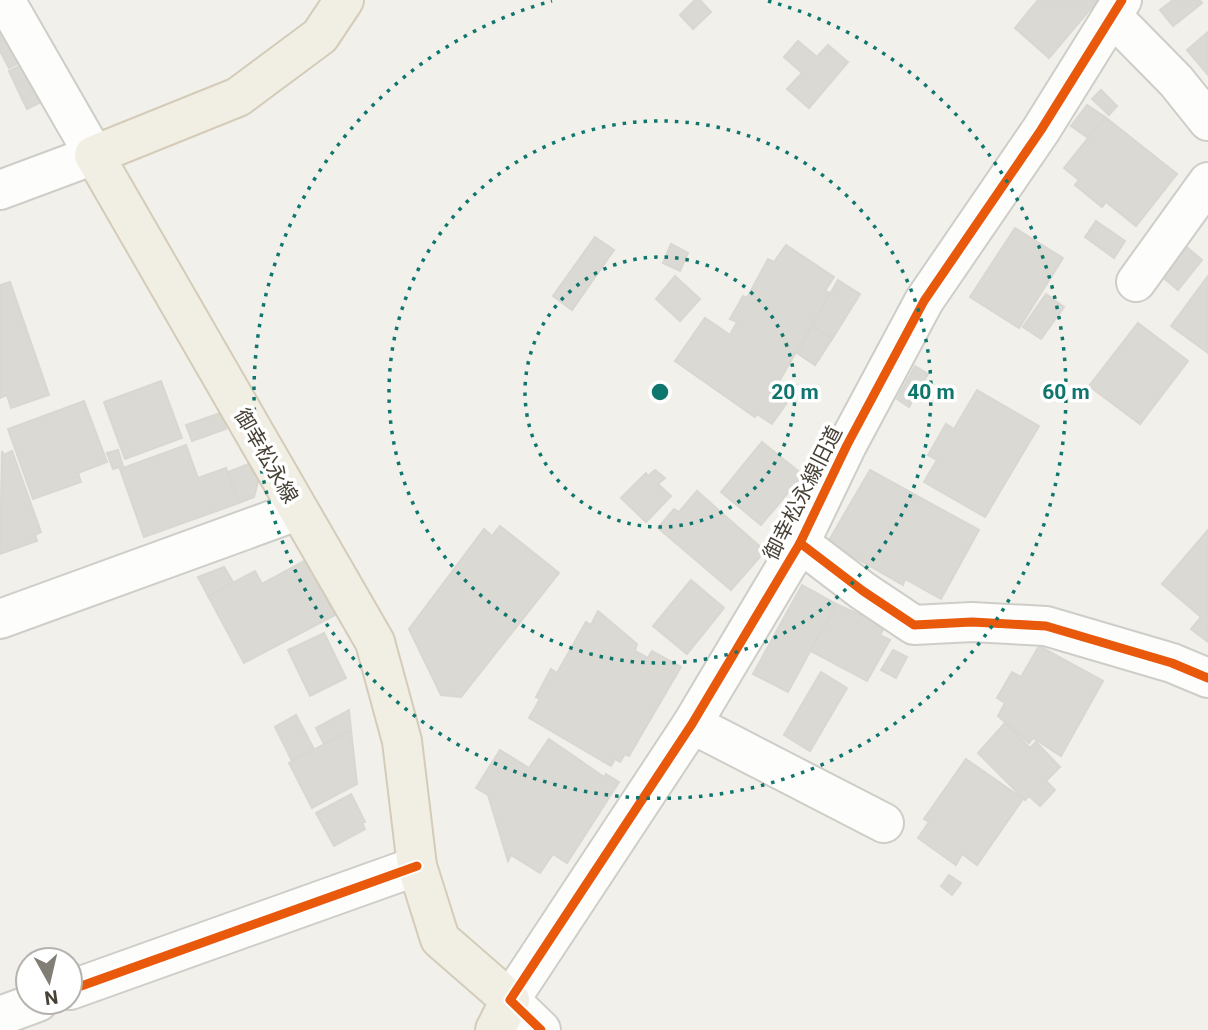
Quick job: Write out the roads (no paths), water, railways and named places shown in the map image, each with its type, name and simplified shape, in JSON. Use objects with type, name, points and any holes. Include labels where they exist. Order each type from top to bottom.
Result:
[{"type":"main road","points":[[94,155],[238,97],[320,36],[344,0]]},
{"type":"main road","name":"御幸松永線","points":[[94,155],[375,642],[402,741],[417,866],[440,939],[503,1015]]},
{"type":"street","points":[[0,190],[94,155],[5,0]]},
{"type":"street","points":[[1117,8],[1208,121]]},
{"type":"street","name":"御幸松永線旧道","points":[[503,1015],[692,724],[800,543],[847,445],[924,300],[1041,130],[1117,8]]},
{"type":"street","points":[[1136,282],[1208,182]]},
{"type":"street","points":[[0,619],[297,511]]},
{"type":"street","points":[[800,543],[863,592],[914,625],[972,622],[1046,626],[1172,663],[1208,678]]},
{"type":"street","points":[[692,724],[884,823]]},
{"type":"street","points":[[84,985],[417,866]]},
{"type":"street","points":[[503,1015],[541,1030]]}]
